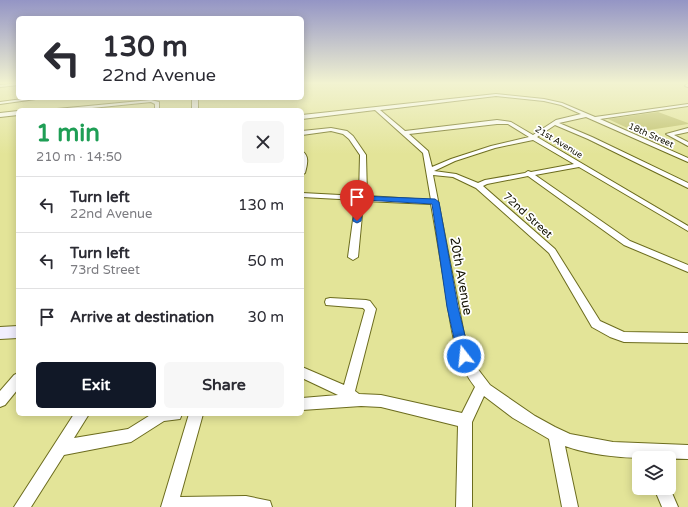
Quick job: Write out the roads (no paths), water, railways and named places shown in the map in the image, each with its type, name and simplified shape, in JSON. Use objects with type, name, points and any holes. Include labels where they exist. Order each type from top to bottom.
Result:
[{"type":"street","points":[[79,108],[93,107]]},
{"type":"street","name":"18th Street","points":[[304,117],[398,107]]},
{"type":"street","name":"18th Street","points":[[566,107],[688,160]]},
{"type":"street","points":[[595,118],[676,107]]},
{"type":"street","name":"20th Avenue","points":[[376,109],[406,133],[426,152],[458,334],[464,356],[473,376],[482,387],[503,403],[544,430],[588,446],[632,452]]},
{"type":"street","points":[[0,115],[16,113]]},
{"type":"street","points":[[0,121],[7,114]]},
{"type":"street","points":[[430,172],[447,162],[493,147],[530,139],[532,136],[563,119],[586,115]]},
{"type":"street","name":"21st Avenue","points":[[406,133],[502,122],[513,125],[688,229]]},
{"type":"street","points":[[555,123],[590,138],[688,186]]},
{"type":"street","points":[[304,133],[336,129],[346,132],[363,155],[363,198],[359,205],[353,257]]},
{"type":"street","points":[[688,130],[672,132],[669,134],[688,144]]},
{"type":"street","name":"72nd Street","points":[[580,165],[528,173],[485,182],[479,186],[552,251],[596,324],[614,334],[624,337],[688,338]]},
{"type":"street","points":[[430,172],[454,175],[479,186]]},
{"type":"street","points":[[528,173],[627,243],[688,269]]},
{"type":"street","points":[[304,195],[435,202]]},
{"type":"street","points":[[330,302],[366,304],[371,309],[348,394]]},
{"type":"street","points":[[0,333],[16,332]]},
{"type":"street","points":[[304,373],[361,400]]},
{"type":"street","points":[[0,401],[16,381]]},
{"type":"street","points":[[464,507],[465,421],[482,387]]},
{"type":"street","points":[[304,404],[361,400],[381,401],[400,404],[465,421]]},
{"type":"street","points":[[22,507],[81,416]]},
{"type":"street","points":[[60,448],[116,439],[131,435],[164,416]]},
{"type":"street","points":[[195,416],[169,506],[246,504],[264,507]]},
{"type":"street","points":[[555,435],[570,507]]},
{"type":"street","name":"20th Avenue","points":[[676,453],[688,452]]},
{"type":"street","points":[[665,495],[670,507]]}]
